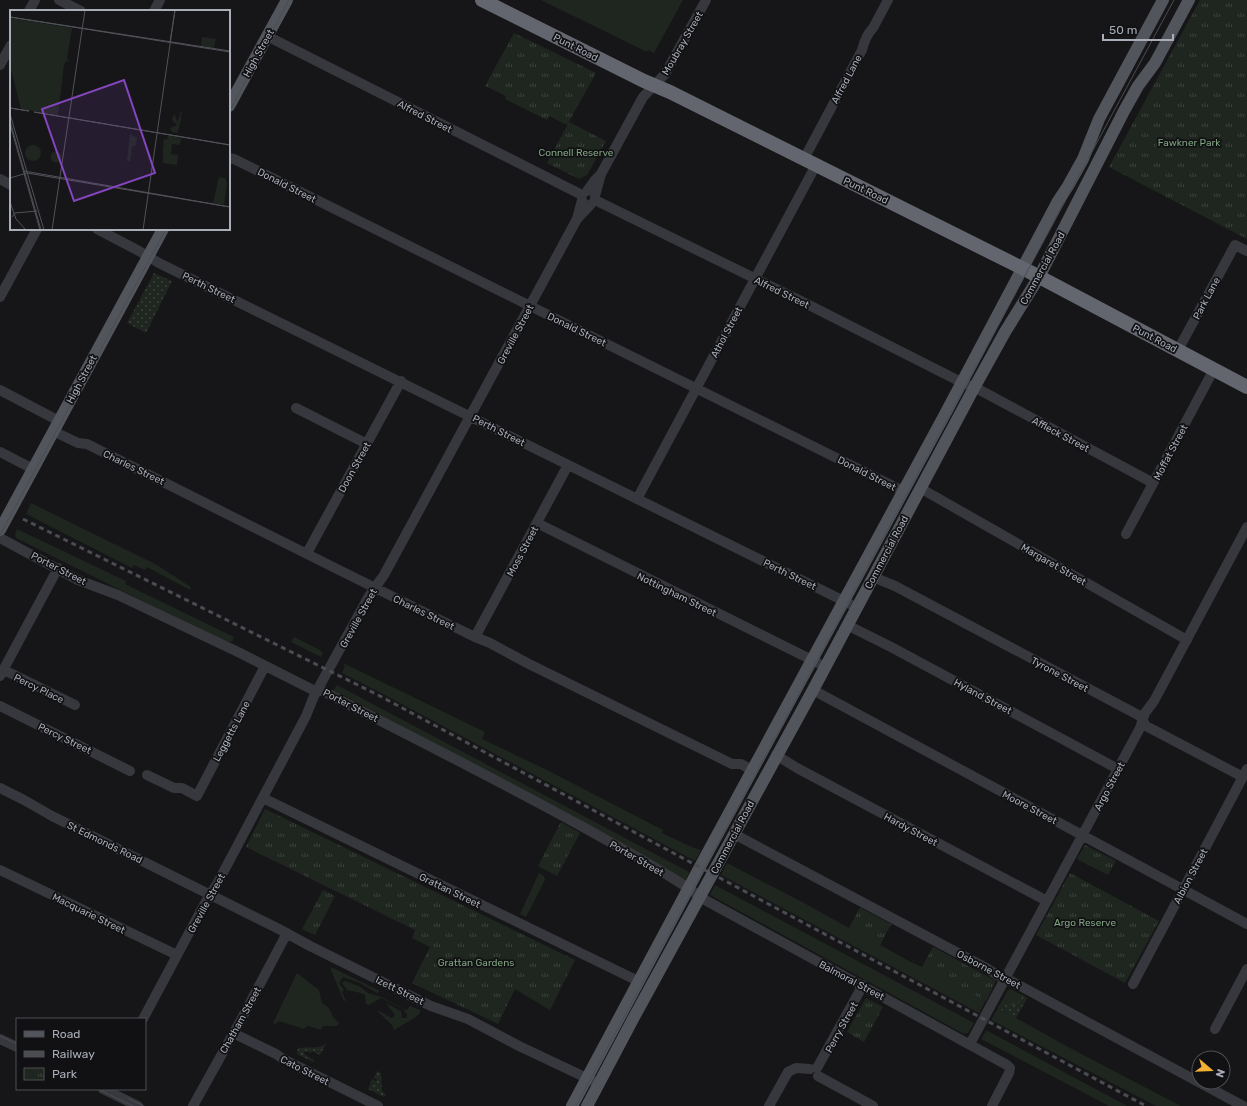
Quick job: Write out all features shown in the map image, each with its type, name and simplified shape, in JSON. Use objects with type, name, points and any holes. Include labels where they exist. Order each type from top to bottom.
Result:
[{"type":"highway","name":"Punt Road","points":[[482,0],[1039,276],[1247,387]]},
{"type":"main road","name":"High Street","points":[[230,102],[233,89],[267,36],[287,0]]},
{"type":"main road","name":"Commercial Road","points":[[572,1106],[590,1079],[638,981],[694,892],[707,882],[813,690],[920,488],[1022,268],[1058,201],[1083,159],[1094,128],[1163,0]]},
{"type":"main road","name":"Commercial Road","points":[[587,1106],[694,892],[695,876],[752,770],[815,662],[903,491],[967,384],[1005,332],[1039,276],[1108,142],[1145,76],[1155,63],[1189,0]]},
{"type":"main road","points":[[1127,66],[1145,76]]},
{"type":"main road","name":"High Street","points":[[2,526],[162,230]]},
{"type":"street","points":[[30,10],[35,0]]},
{"type":"street","points":[[59,0],[79,10]]},
{"type":"street","points":[[155,10],[160,0]]},
{"type":"street","name":"Moubray Street","points":[[655,85],[665,74],[706,0]]},
{"type":"street","name":"Alfred Lane","points":[[810,162],[862,50],[864,42],[888,0]]},
{"type":"street","name":"Alfred Street","points":[[267,36],[589,198],[755,278],[967,384]]},
{"type":"street","points":[[0,65],[10,47]]},
{"type":"street","name":"Greville Street","points":[[144,1018],[263,798],[368,596],[387,568],[471,416],[643,97],[655,85]]},
{"type":"street","name":"Donald Street","points":[[230,158],[903,491]]},
{"type":"street","name":"Athol Street","points":[[637,499],[755,278],[810,162]]},
{"type":"street","points":[[0,179],[10,184]]},
{"type":"street","points":[[0,297],[36,230]]},
{"type":"street","name":"Perth Street","points":[[98,230],[157,262],[847,602]]},
{"type":"street","name":"Park Lane","points":[[1178,350],[1235,245],[1247,251]]},
{"type":"street","name":"Moffat Street","points":[[1126,534],[1214,369]]},
{"type":"street","name":"Doon Street","points":[[307,553],[401,381]]},
{"type":"street","name":"Affleck Street","points":[[967,384],[1153,483]]},
{"type":"street","name":"Charles Street","points":[[0,390],[56,426],[78,443],[87,444],[307,553],[360,581],[375,587],[475,638],[490,643],[534,667],[732,764],[740,764],[752,770]]},
{"type":"street","points":[[296,408],[367,444]]},
{"type":"street","points":[[0,452],[33,469]]},
{"type":"street","name":"Moss Street","points":[[475,638],[568,465]]},
{"type":"street","name":"Margaret Street","points":[[920,488],[1187,640]]},
{"type":"street","name":"Nottingham Street","points":[[537,523],[815,662]]},
{"type":"street","name":"Argo Street","points":[[970,1044],[1140,728],[1145,713],[1154,701],[1247,527]]},
{"type":"street","name":"Porter Street","points":[[0,538],[78,580],[118,595],[313,690],[319,689],[555,812],[694,892]]},
{"type":"street","points":[[2,673],[58,568]]},
{"type":"street","name":"Tyrone Street","points":[[873,577],[895,586],[1140,716],[1146,726],[1245,773]]},
{"type":"street","name":"Hyland Street","points":[[847,625],[887,644],[1118,769]]},
{"type":"street","name":"Leggetts Lane","points":[[147,776],[174,788],[182,788],[197,796],[265,666]]},
{"type":"street","name":"Percy Place","points":[[2,673],[75,705]]},
{"type":"street","name":"Moore Street","points":[[813,690],[1247,924]]},
{"type":"street","name":"Percy Street","points":[[0,706],[130,771]]},
{"type":"street","name":"Hardy Street","points":[[776,755],[797,768],[1047,901]]},
{"type":"street","name":"Albion Street","points":[[1133,984],[1245,773]]},
{"type":"street","name":"St Edmonds Road","points":[[0,788],[52,816],[210,895]]},
{"type":"street","name":"Grattan Street","points":[[263,798],[638,981]]},
{"type":"street","name":"Osborne Street","points":[[734,834],[1243,1106]]},
{"type":"street","name":"Macquarie Street","points":[[0,870],[178,955]]},
{"type":"street","name":"Balmoral Street","points":[[694,892],[1007,1065],[1010,1068],[1009,1073],[992,1106]]},
{"type":"street","name":"Izett Street","points":[[210,895],[431,1006],[468,1019],[520,1046],[590,1079]]},
{"type":"street","name":"Chatham Street","points":[[193,1106],[286,933]]},
{"type":"street","points":[[1215,1029],[1247,969]]},
{"type":"street","name":"Perry Street","points":[[815,1071],[863,986]]},
{"type":"street","name":"Cato Street","points":[[233,1033],[276,1054],[283,1060],[378,1106]]},
{"type":"street","points":[[0,1039],[16,1047]]},
{"type":"street","points":[[768,1106],[788,1072],[796,1068],[815,1071],[869,1105]]},
{"type":"street","points":[[107,1090],[138,1106]]},
{"type":"green space","points":[[541,0],[683,0],[654,53],[648,50],[647,52]]},
{"type":"green space","name":"Fawkner Park","points":[[1200,0],[1247,0],[1247,239],[1109,167]]},
{"type":"green space","points":[[514,33],[596,73],[567,125],[549,116],[547,120],[505,99],[506,96],[485,86]]},
{"type":"green space","name":"Connell Reserve","points":[[569,122],[606,141],[587,175],[579,179],[547,163]]},
{"type":"green space","points":[[154,273],[172,281],[146,333],[127,323]]},
{"type":"green space","points":[[31,503],[157,565],[191,587],[190,590],[147,567],[145,570],[134,565],[132,568],[26,514]]},
{"type":"green space","points":[[17,529],[126,581],[125,584],[234,637],[232,642],[230,641],[229,644],[16,538],[15,535]]},
{"type":"green space","points":[[294,637],[320,650],[323,653],[321,657],[291,642]]},
{"type":"green space","points":[[343,663],[485,732],[482,739],[547,770],[663,830],[662,833],[701,850],[695,861],[342,673],[345,666]]},
{"type":"green space","points":[[337,685],[689,872],[685,881],[555,808],[341,694],[338,695],[333,691]]},
{"type":"green space","name":"Grattan Gardens","points":[[265,809],[575,960],[550,1010],[515,989],[498,1024],[412,983],[430,947],[412,938],[415,930],[246,847]]},
{"type":"green space","points":[[561,822],[580,833],[557,876],[538,866]]},
{"type":"green space","points":[[1085,845],[1116,861],[1108,875],[1077,859]]},
{"type":"green space","points":[[727,863],[849,928],[860,908],[891,924],[880,945],[922,967],[933,947],[981,973],[988,996],[979,1013],[721,875]]},
{"type":"green space","points":[[539,873],[544,876],[545,880],[526,917],[520,914]]},
{"type":"green space","name":"Argo Reserve","points":[[1070,873],[1159,921],[1125,983],[1036,935]]},
{"type":"green space","points":[[715,885],[974,1023],[968,1033],[964,1034],[710,895]]},
{"type":"green space","points":[[323,890],[335,896],[315,935],[302,929]]},
{"type":"green space","points":[[860,908],[891,924],[880,945],[849,928]]},
{"type":"green space","points":[[933,947],[996,981],[986,1001],[922,967]]},
{"type":"green space","points":[[331,968],[380,991],[377,993],[360,983],[343,977],[339,983],[344,990],[342,992],[348,1003],[343,999]]},
{"type":"green space","points":[[297,973],[319,990],[322,1003],[329,1008],[332,1016],[339,1023],[337,1026],[323,1026],[321,1030],[308,1026],[304,1029],[279,1021],[275,1024],[273,1023]]},
{"type":"green space","points":[[345,981],[359,986],[368,993],[381,997],[407,1010],[410,1006],[420,1010],[420,1013],[394,1030],[392,1025],[378,1012],[379,1011],[392,1018],[395,1015],[386,1003],[401,1011],[402,1018],[407,1018],[407,1013],[404,1009],[381,998],[369,1005],[366,1004],[365,995],[347,990],[342,983]]},
{"type":"green space","points":[[1011,989],[1027,998],[1016,1018],[998,1008],[1008,990]]},
{"type":"green space","points":[[1023,996],[1027,998],[1016,1018],[998,1008],[1000,1004],[1017,1004]]},
{"type":"green space","points":[[866,998],[883,1007],[864,1042],[847,1032]]},
{"type":"green space","points":[[998,1008],[1070,1048],[1181,1106],[1156,1106],[991,1020]]},
{"type":"green space","points":[[986,1031],[1127,1106],[1109,1106],[981,1039]]},
{"type":"green space","points":[[326,1044],[320,1055],[312,1051],[311,1053],[305,1051],[304,1054],[314,1060],[313,1062],[297,1054],[298,1048],[322,1046]]},
{"type":"green space","points":[[377,1071],[381,1073],[382,1091],[386,1095],[384,1097],[368,1089],[372,1079],[376,1081],[377,1079],[374,1078]]},
{"type":"tram line","points":[[230,110],[289,0]]},
{"type":"tram line","points":[[576,1106],[1174,0]]},
{"type":"tram line","points":[[0,535],[165,230]]},
{"type":"tram line","points":[[0,1036],[16,1044]]},
{"type":"tram line","points":[[100,1090],[133,1106]]},
{"type":"tram line","points":[[129,1099],[144,1106]]},
{"type":"railway","points":[[23,519],[378,695],[1146,1106]]}]
